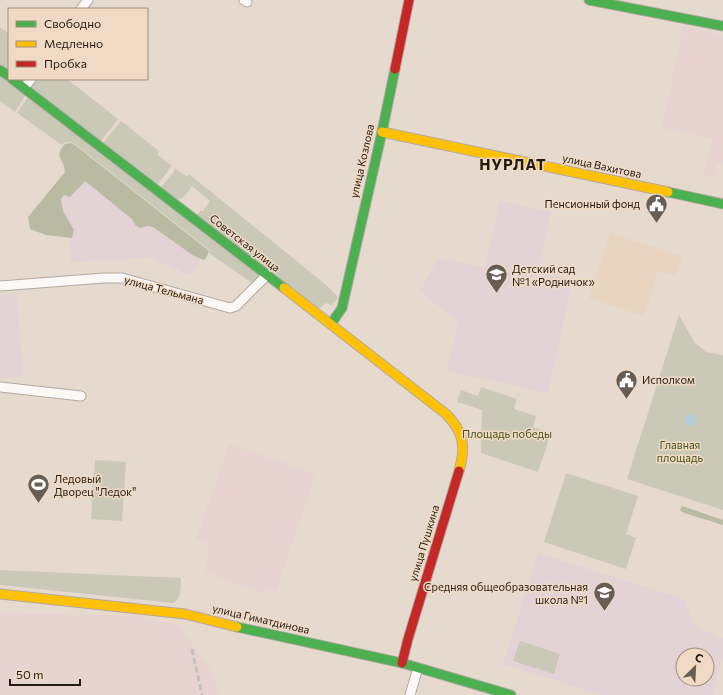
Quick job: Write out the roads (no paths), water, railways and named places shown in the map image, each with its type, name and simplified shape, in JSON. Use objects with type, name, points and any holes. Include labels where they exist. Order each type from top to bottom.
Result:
[{"type":"main road","name":"улица Козлова","points":[[331,324],[342,308],[382,132],[409,0]]},
{"type":"main road","points":[[589,0],[723,26]]},
{"type":"main road","name":"Советская улица","points":[[13,80],[439,407],[452,420],[459,430]]},
{"type":"main road","name":"улица Вахитова","points":[[382,132],[723,204]]},
{"type":"main road","name":"улица Пушкина","points":[[402,663],[464,452],[464,443],[459,430]]},
{"type":"main road","name":"улица Гиматдинова","points":[[0,594],[185,614],[253,631],[402,663],[511,695]]},
{"type":"street","points":[[82,8],[88,0]]},
{"type":"street","points":[[24,88],[30,80]]},
{"type":"street","name":"улица Тельмана","points":[[0,286],[122,278],[230,308],[236,306],[267,275]]},
{"type":"street","points":[[0,387],[31,389],[81,396]]},
{"type":"street","points":[[410,695],[418,668]]},
{"type":"water","points":[[688,414],[692,414],[696,420],[692,426],[688,426],[684,422],[684,418]]},
{"type":"railway","points":[[192,649],[202,695]]},
{"type":"place","name":"Пенсионный фонд","points":[[656,224]]},
{"type":"place","name":"Детский сад №1 «Родничок»","points":[[497,294]]},
{"type":"place","name":"Исполком","points":[[626,400]]},
{"type":"place","name":"Ледовый Дворец \"Ледок\"","points":[[38,504]]},
{"type":"place","name":"Средняя общеобразовательная школа №1","points":[[604,612]]},
{"type":"district","name":"НУРЛАТ","points":[[513,165]]},
{"type":"park label","name":"Площадь победы","points":[[507,434]]},
{"type":"park label","name":"Главная площадь","points":[[680,451]]}]
